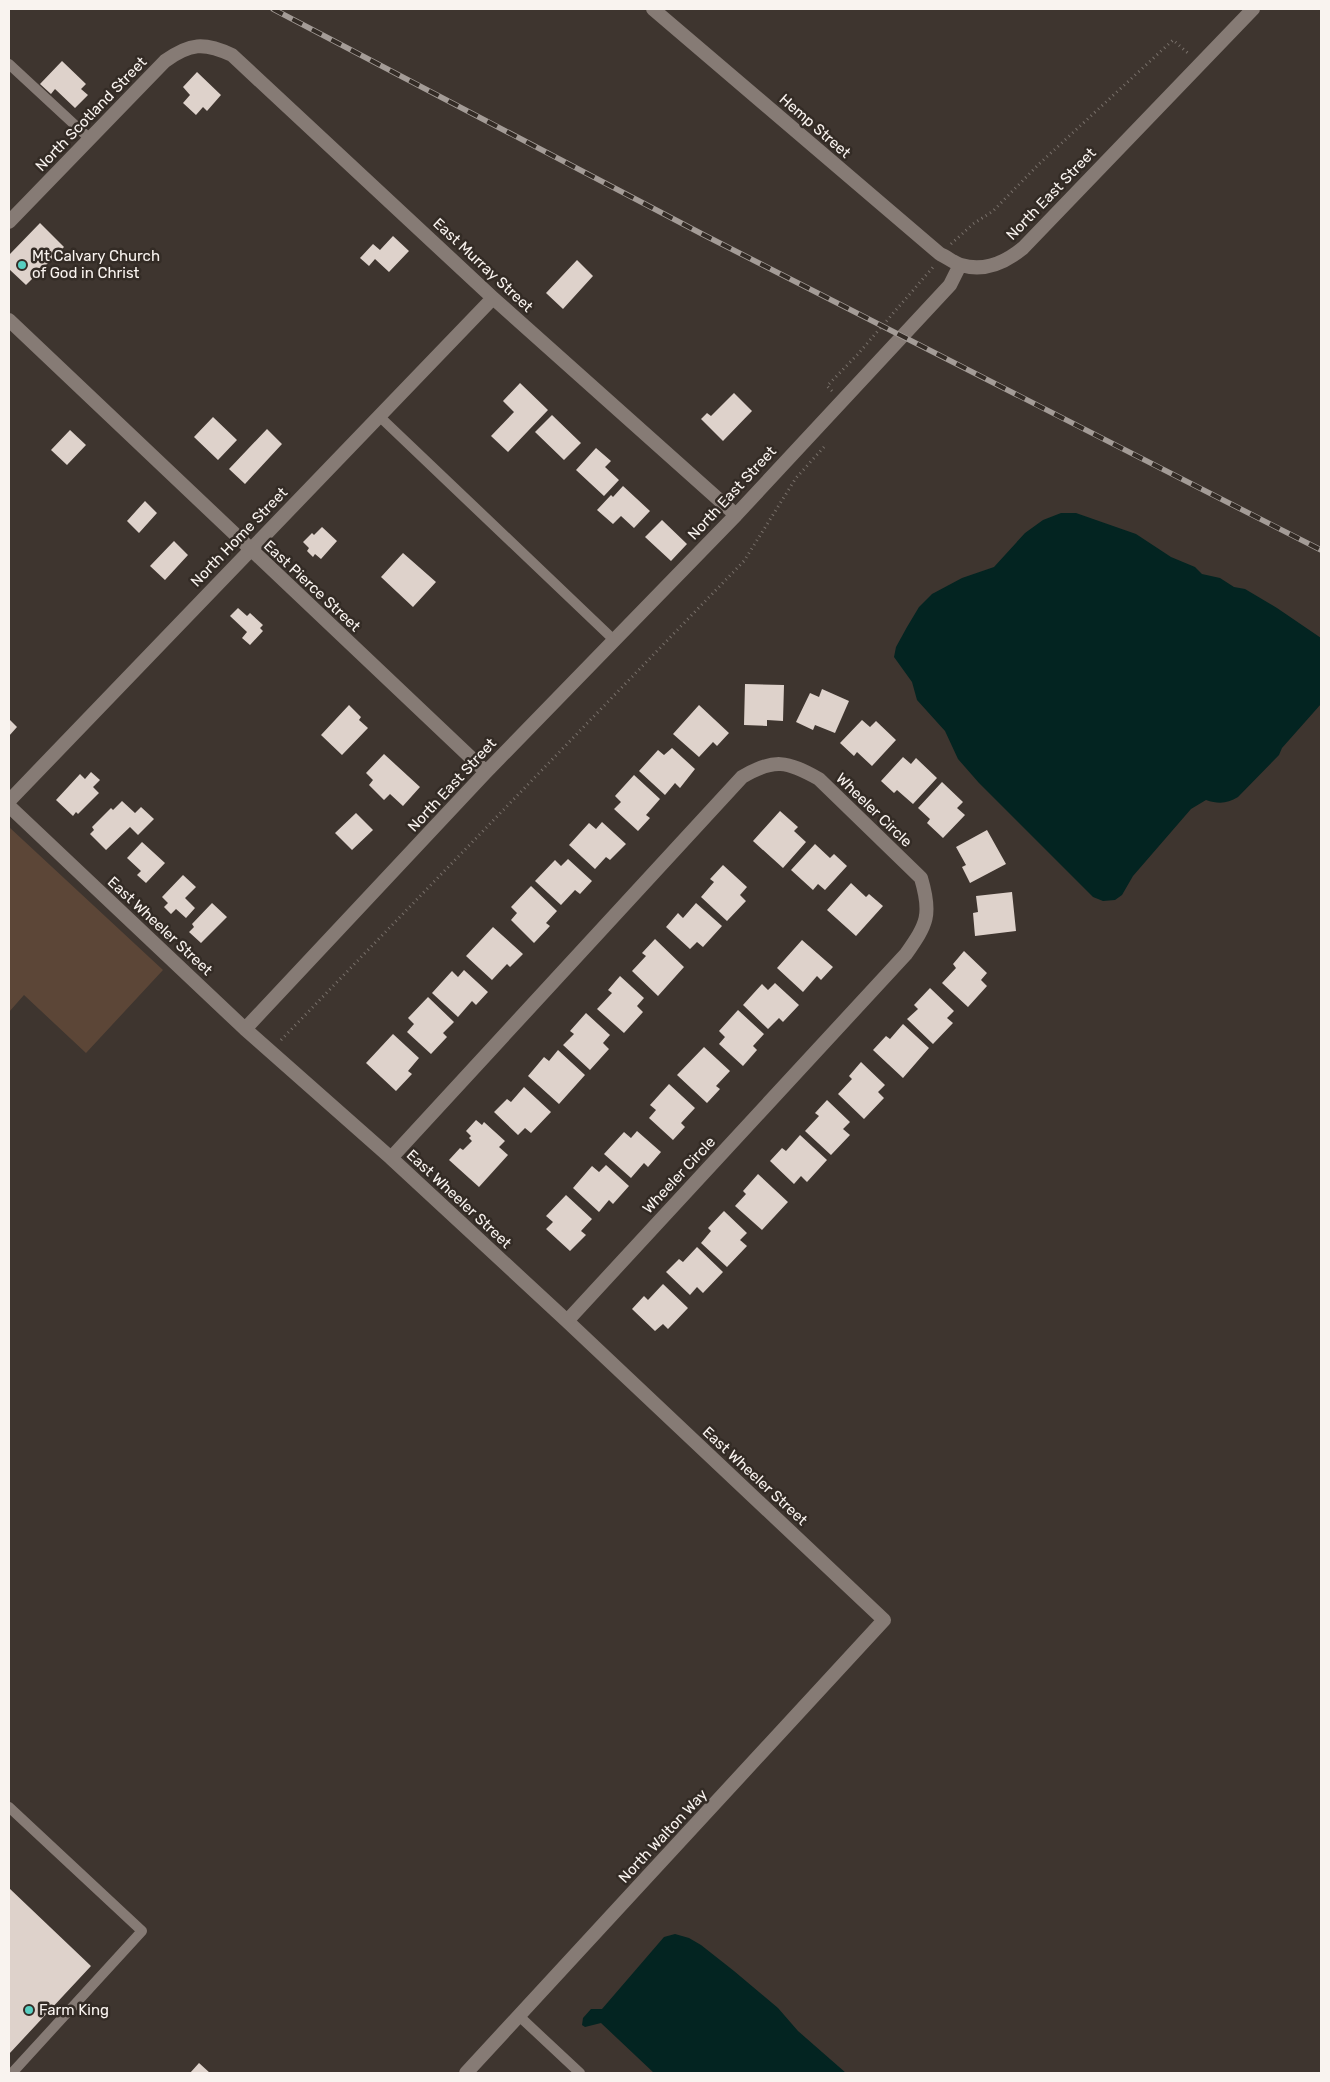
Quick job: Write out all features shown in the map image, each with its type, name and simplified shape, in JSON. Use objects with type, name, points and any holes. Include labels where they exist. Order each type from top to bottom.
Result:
[{"type":"street","name":"Hemp Street","points":[[653,9],[922,239],[940,254],[960,265]]},
{"type":"street","name":"North East Street","points":[[245,1029],[486,772],[736,515],[950,285],[960,265],[977,267],[994,265],[1023,248],[1253,9]]},
{"type":"street","name":"North Scotland Street","points":[[9,222],[165,61],[187,48],[207,45]]},
{"type":"street","name":"East Murray Street","points":[[207,45],[232,55],[493,298],[736,515]]},
{"type":"street","name":"North Home Street","points":[[9,801],[493,298]]},
{"type":"street","name":"East Pierce Street","points":[[9,320],[486,772]]},
{"type":"street","name":"Wheeler Circle","points":[[391,1158],[742,777],[760,766],[782,763],[800,769],[819,779],[921,878],[927,898],[928,915],[922,929],[906,954],[567,1321]]},
{"type":"street","name":"East Wheeler Street","points":[[9,806],[245,1029],[391,1158],[567,1321],[884,1620]]},
{"type":"street","name":"North Walton Way","points":[[466,2073],[884,1620]]},
{"type":"lane","points":[[9,64],[90,139]]},
{"type":"lane","points":[[379,416],[614,640]]},
{"type":"lane","points":[[9,1807],[142,1932],[12,2073]]},
{"type":"lane","points":[[519,2016],[580,2073]]},
{"type":"shaded area","points":[[9,827],[163,970],[86,1053],[24,995],[9,1012]]},
{"type":"water","points":[[1061,513],[1076,513],[1136,534],[1171,557],[1195,567],[1202,574],[1220,578],[1234,587],[1245,589],[1321,638],[1321,704],[1282,748],[1279,755],[1238,797],[1222,803],[1206,800],[1191,809],[1133,876],[1122,895],[1115,900],[1103,901],[1093,897],[979,783],[958,759],[945,731],[917,700],[912,682],[894,657],[896,647],[919,607],[932,594],[962,578],[994,567],[1025,533],[1043,520]]},
{"type":"water","points":[[675,1934],[689,1938],[701,1945],[734,1971],[778,2008],[798,2031],[846,2073],[654,2073],[601,2023],[585,2027],[582,2025],[583,2018],[591,2009],[602,2009],[664,1937]]},
{"type":"building","points":[[62,61],[86,84],[81,89],[88,95],[75,108],[55,89],[51,94],[40,84]]},
{"type":"building","points":[[197,72],[221,95],[207,111],[203,107],[196,115],[183,103],[190,95],[183,87]]},
{"type":"building","points":[[40,223],[64,247],[26,285],[9,269],[9,255]]},
{"type":"building","points":[[393,236],[409,251],[389,272],[375,259],[369,266],[360,258],[373,244],[380,250]]},
{"type":"building","points":[[577,260],[593,276],[563,309],[546,293]]},
{"type":"building","points":[[520,383],[548,410],[508,452],[491,436],[514,412],[503,401]]},
{"type":"building","points":[[734,393],[752,411],[723,441],[701,419],[707,413],[711,416]]},
{"type":"building","points":[[552,415],[581,443],[564,460],[535,432]]},
{"type":"building","points":[[213,417],[237,440],[218,460],[194,437]]},
{"type":"building","points":[[267,429],[282,444],[245,484],[229,469]]},
{"type":"building","points":[[70,430],[86,445],[67,465],[51,450]]},
{"type":"building","points":[[596,448],[611,461],[605,467],[619,480],[604,496],[576,470]]},
{"type":"building","points":[[623,486],[650,511],[634,528],[621,516],[613,524],[597,510],[611,495],[613,497]]},
{"type":"building","points":[[145,501],[157,513],[139,533],[127,521]]},
{"type":"building","points":[[662,520],[687,544],[671,561],[645,537]]},
{"type":"building","points":[[322,527],[337,541],[321,559],[315,554],[313,557],[307,551],[309,548],[303,542]]},
{"type":"building","points":[[174,541],[188,555],[165,580],[150,566]]},
{"type":"building","points":[[403,553],[436,582],[413,607],[381,577]]},
{"type":"building","points":[[238,608],[247,616],[250,613],[263,625],[260,628],[263,631],[250,645],[242,638],[247,632],[230,616]]},
{"type":"building","points":[[745,684],[784,685],[783,721],[767,720],[767,726],[744,725]]},
{"type":"building","points":[[822,689],[849,701],[835,733],[815,725],[813,730],[796,722],[810,693],[819,697]]},
{"type":"building","points":[[349,705],[361,717],[359,720],[368,728],[342,755],[321,735]]},
{"type":"building","points":[[699,705],[729,733],[717,746],[713,742],[699,757],[673,734]]},
{"type":"building","points":[[9,719],[17,727],[9,736]]},
{"type":"building","points":[[862,720],[870,727],[876,721],[896,740],[872,766],[857,752],[854,756],[840,743]]},
{"type":"building","points":[[672,748],[695,769],[680,788],[675,783],[665,795],[639,771],[658,750],[664,755]]},
{"type":"building","points":[[384,754],[420,787],[403,806],[390,794],[384,800],[369,785],[373,780],[366,773]]},
{"type":"building","points":[[903,757],[911,764],[916,758],[937,778],[913,804],[897,790],[894,793],[881,781]]},
{"type":"building","points":[[91,772],[100,780],[93,787],[99,793],[78,814],[76,812],[73,816],[56,800],[80,774],[85,779]]},
{"type":"building","points":[[634,775],[660,799],[646,815],[650,818],[638,831],[614,809],[621,802],[615,796]]},
{"type":"building","points":[[942,782],[963,802],[957,808],[965,815],[943,838],[927,823],[930,819],[918,808]]},
{"type":"building","points":[[122,801],[135,813],[141,807],[154,819],[138,835],[130,827],[106,850],[90,834],[94,830],[92,827],[111,808],[113,810]]},
{"type":"building","points":[[780,811],[798,827],[794,831],[806,842],[783,868],[753,841]]},
{"type":"building","points":[[356,813],[373,830],[352,850],[335,833]]},
{"type":"building","points":[[602,822],[626,844],[610,860],[606,857],[595,869],[569,845],[589,823],[596,829]]},
{"type":"building","points":[[987,830],[1006,864],[970,883],[962,867],[966,865],[956,847]]},
{"type":"building","points":[[142,842],[165,863],[146,883],[137,875],[141,871],[127,858]]},
{"type":"building","points":[[815,844],[830,858],[834,854],[847,866],[825,890],[818,884],[813,890],[791,870]]},
{"type":"building","points":[[568,859],[592,881],[580,894],[575,890],[561,905],[535,881],[555,860],[561,866]]},
{"type":"building","points":[[723,865],[747,887],[740,895],[746,901],[727,921],[701,897],[714,882],[710,879]]},
{"type":"building","points":[[183,875],[196,887],[185,898],[195,908],[186,918],[176,909],[171,914],[164,907],[168,903],[162,897]]},
{"type":"building","points":[[851,883],[866,897],[869,894],[883,906],[856,936],[827,910]]},
{"type":"building","points":[[531,886],[557,911],[546,923],[550,926],[534,943],[511,920],[517,913],[511,907]]},
{"type":"building","points":[[1012,892],[1016,931],[975,936],[973,913],[978,912],[976,896]]},
{"type":"building","points":[[212,903],[227,917],[201,943],[189,932],[194,927],[192,924]]},
{"type":"building","points":[[696,903],[722,926],[703,947],[697,942],[690,949],[666,927],[678,913],[683,918]]},
{"type":"building","points":[[493,927],[523,954],[510,967],[507,964],[492,980],[466,956]]},
{"type":"building","points":[[655,939],[684,967],[658,996],[632,971],[646,956],[642,953]]},
{"type":"building","points":[[802,940],[833,967],[821,980],[817,976],[803,992],[777,968]]},
{"type":"building","points":[[964,951],[987,973],[981,980],[987,986],[968,1007],[942,983],[956,968],[953,964]]},
{"type":"building","points":[[464,970],[488,992],[476,1005],[472,1001],[458,1017],[432,993],[452,971],[458,977]]},
{"type":"building","points":[[620,976],[644,998],[637,1006],[643,1012],[624,1033],[597,1009],[612,993],[608,990]]},
{"type":"building","points":[[775,983],[799,1005],[783,1022],[779,1018],[768,1029],[743,1005],[762,984],[768,990]]},
{"type":"building","points":[[930,988],[954,1011],[947,1018],[953,1023],[933,1044],[907,1019],[918,1009],[914,1005]]},
{"type":"building","points":[[428,997],[454,1022],[443,1033],[447,1037],[431,1054],[407,1032],[414,1024],[408,1018]]},
{"type":"building","points":[[738,1010],[764,1034],[753,1046],[757,1050],[743,1066],[719,1044],[725,1037],[719,1031]]},
{"type":"building","points":[[586,1013],[610,1035],[603,1043],[609,1049],[590,1070],[563,1045],[574,1034],[570,1031]]},
{"type":"building","points":[[903,1024],[929,1048],[903,1078],[873,1050],[886,1036],[890,1039]]},
{"type":"building","points":[[393,1034],[419,1058],[408,1071],[412,1074],[396,1091],[366,1063]]},
{"type":"building","points":[[704,1047],[730,1071],[716,1086],[720,1089],[707,1103],[677,1075]]},
{"type":"building","points":[[558,1050],[585,1075],[559,1104],[528,1076],[544,1057],[549,1061]]},
{"type":"building","points":[[861,1062],[885,1085],[878,1092],[884,1098],[864,1119],[838,1094],[852,1079],[849,1076]]},
{"type":"building","points":[[669,1084],[695,1108],[681,1123],[685,1127],[673,1140],[649,1118],[656,1110],[650,1105]]},
{"type":"building","points":[[524,1087],[551,1112],[531,1133],[525,1128],[518,1135],[494,1112],[507,1099],[511,1102]]},
{"type":"building","points":[[827,1100],[850,1122],[843,1129],[850,1135],[831,1155],[805,1131],[819,1116],[815,1113]]},
{"type":"building","points":[[476,1120],[482,1125],[484,1122],[505,1141],[499,1147],[508,1155],[479,1187],[449,1160],[460,1148],[463,1150],[472,1141],[469,1138],[471,1136],[466,1131]]},
{"type":"building","points":[[637,1131],[661,1152],[648,1167],[644,1163],[631,1178],[604,1154],[624,1132],[631,1138]]},
{"type":"building","points":[[800,1135],[827,1160],[807,1182],[801,1176],[794,1184],[770,1161],[782,1148],[786,1151]]},
{"type":"building","points":[[606,1165],[629,1186],[613,1204],[609,1200],[599,1212],[573,1188],[592,1166],[599,1172]]},
{"type":"building","points":[[758,1174],[788,1202],[762,1230],[735,1206],[746,1194],[743,1191]]},
{"type":"building","points":[[566,1195],[592,1219],[581,1231],[586,1235],[570,1251],[546,1229],[553,1222],[546,1216]]},
{"type":"building","points":[[724,1211],[747,1233],[740,1240],[747,1246],[727,1267],[701,1243],[711,1231],[708,1228]]},
{"type":"building","points":[[697,1247],[723,1272],[703,1293],[697,1287],[690,1295],[666,1272],[679,1259],[683,1262]]},
{"type":"building","points":[[663,1284],[688,1308],[668,1329],[663,1324],[655,1331],[632,1309],[644,1296],[648,1300]]},
{"type":"building","name":"Farm King","points":[[9,1888],[91,1966],[9,2054]]},
{"type":"building","points":[[199,2063],[210,2073],[190,2073]]},
{"type":"railway","points":[[273,9],[704,235],[1321,550]]},
{"type":"place","name":"Mt Calvary Church of God in Christ","points":[[22,265]]},
{"type":"place","name":"Farm King","points":[[29,2010]]}]
